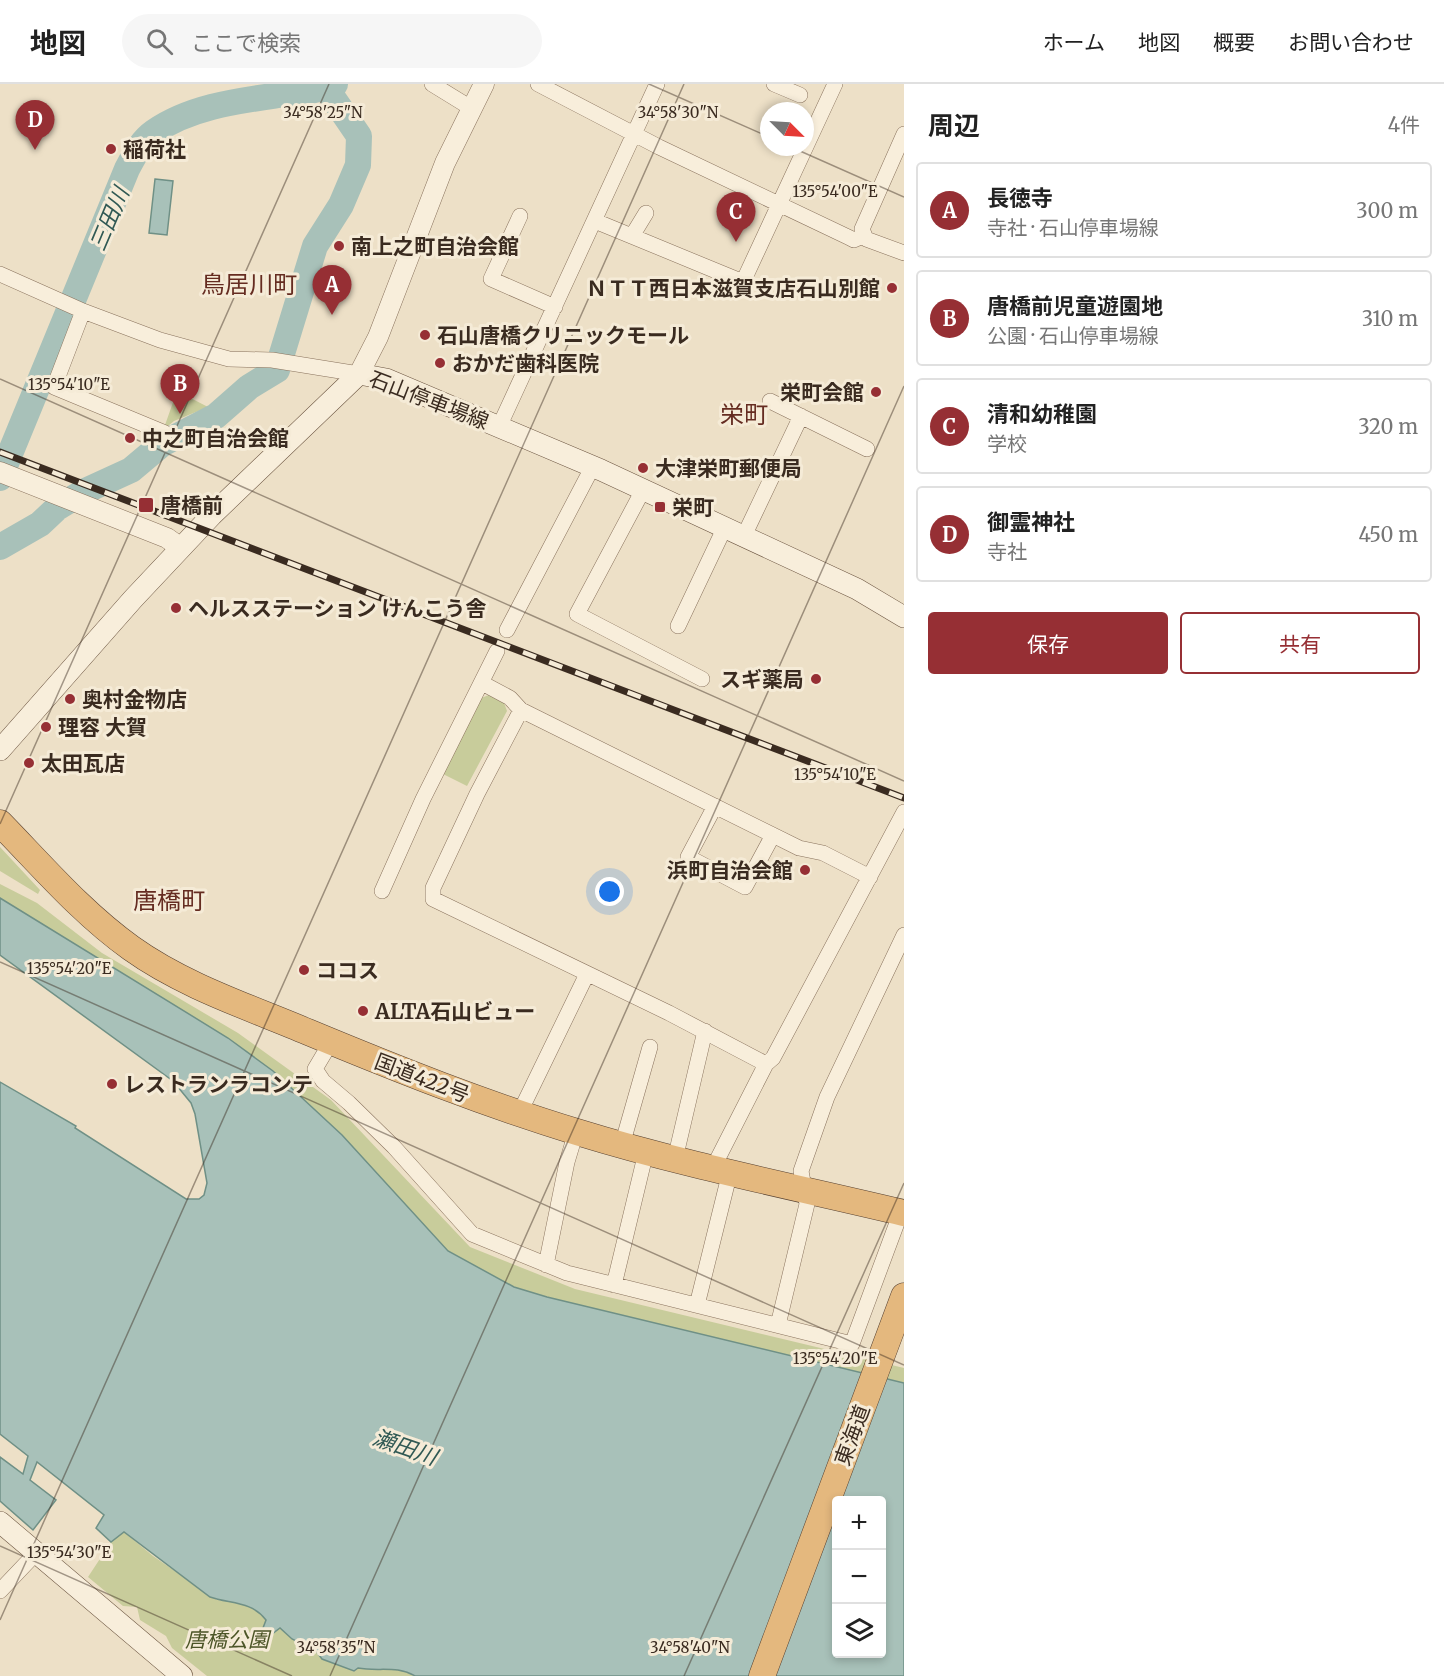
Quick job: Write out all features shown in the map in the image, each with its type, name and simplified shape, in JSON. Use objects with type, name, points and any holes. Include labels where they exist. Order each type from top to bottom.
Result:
[{"type":"highway","name":"国道422号","points":[[0,824],[83,908],[133,950],[208,990],[460,1094],[519,1114],[634,1149],[902,1212]]},
{"type":"highway","name":"東海道","points":[[762,1676],[882,1354],[902,1310]]},
{"type":"main road","name":"石山停車場線","points":[[0,750],[181,548],[359,374],[386,379],[592,466],[857,589],[904,617]]},
{"type":"main road","points":[[0,1522],[182,1676]]},
{"type":"street","points":[[432,84],[471,108]]},
{"type":"street","points":[[0,274],[75,307],[160,340],[230,359],[280,361],[359,374],[378,337],[445,163],[484,84]]},
{"type":"street","points":[[538,84],[634,134],[854,240],[863,236],[904,253]]},
{"type":"street","points":[[499,427],[657,84]]},
{"type":"street","points":[[774,84],[800,95]]},
{"type":"street","points":[[595,220],[743,282],[835,84]]},
{"type":"street","points":[[863,236],[862,229],[904,134]]},
{"type":"street","points":[[632,236],[646,213]]},
{"type":"street","points":[[520,216],[490,279],[555,307]]},
{"type":"street","points":[[75,307],[54,387],[165,433]]},
{"type":"street","points":[[770,401],[867,449]]},
{"type":"street","points":[[678,626],[801,416]]},
{"type":"street","points":[[507,630],[592,466]]},
{"type":"street","points":[[6,474],[167,538],[181,548]]},
{"type":"street","points":[[644,490],[577,614],[702,679]]},
{"type":"street","points":[[382,891],[423,799],[497,651]]},
{"type":"street","points":[[482,683],[510,698],[521,710],[799,848],[823,854],[870,877]]},
{"type":"street","points":[[521,710],[467,815],[433,888],[433,899],[766,1064]]},
{"type":"street","points":[[715,806],[688,857],[745,887],[773,835]]},
{"type":"street","points":[[697,1305],[722,1170],[766,1064],[773,1058],[904,812]]},
{"type":"street","points":[[778,1325],[807,1204],[801,1171],[827,1097],[904,936]]},
{"type":"street","points":[[519,1114],[587,974]]},
{"type":"street","points":[[675,1159],[705,1032]]},
{"type":"street","points":[[331,1042],[315,1069],[323,1081],[349,1102],[394,1147],[472,1234],[567,1273],[852,1344],[902,1212]]},
{"type":"street","points":[[614,1285],[650,1047]]},
{"type":"street","points":[[546,1265],[567,1162],[576,1132]]},
{"type":"street","points":[[0,1590],[36,1553]]},
{"type":"green space","points":[[177,391],[208,407],[174,421],[168,426],[165,425]]},
{"type":"green space","points":[[491,694],[503,700],[507,711],[467,786],[441,773],[479,699]]},
{"type":"green space","points":[[0,847],[40,890],[38,894],[0,871]]},
{"type":"green space","points":[[0,884],[37,903],[102,953],[238,1033],[331,1100],[470,1247],[575,1289],[904,1368],[904,1383],[547,1297],[514,1287],[448,1251],[342,1135],[273,1071],[228,1038],[0,898]]},
{"type":"green space","name":"唐橋公園","points":[[124,1532],[153,1556],[217,1600],[234,1601],[259,1610],[274,1632],[280,1628],[292,1639],[316,1651],[322,1659],[354,1671],[358,1668],[394,1670],[415,1676],[207,1676],[172,1648],[166,1636],[140,1620],[137,1607],[123,1606],[88,1577],[111,1542]]},
{"type":"water","points":[[155,179],[173,181],[167,235],[149,233]]},
{"type":"water","name":"瀬田川","points":[[0,898],[228,1038],[273,1071],[342,1135],[448,1251],[514,1287],[547,1297],[904,1383],[904,1676],[415,1676],[394,1670],[358,1668],[354,1671],[322,1659],[316,1651],[292,1639],[280,1628],[272,1634],[263,1628],[266,1620],[254,1609],[210,1597],[124,1532],[111,1542],[96,1528],[104,1515],[37,1462],[30,1480],[56,1500],[33,1530],[0,1501],[0,1457],[23,1474],[28,1456],[0,1434],[0,1082],[76,1126],[75,1128],[186,1199],[199,1199],[204,1195],[207,1183],[195,1114],[191,1103],[173,1081],[0,955]]},
{"type":"waterway","name":"三田川","points":[[0,478],[127,169],[145,140],[168,123],[214,106],[311,91],[328,84]]},
{"type":"waterway","points":[[0,547],[40,524],[57,508],[83,492],[131,470],[162,444],[216,416],[249,387],[277,370],[315,246],[341,205],[358,165],[359,136],[331,95],[335,84]]},
{"type":"railway","points":[[0,452],[904,798]]},
{"type":"place","name":"稲荷社","points":[[111,149]]},
{"type":"place","name":"御霊神社","points":[[35,150]]},
{"type":"place","name":"清和幼稚園","points":[[736,242]]},
{"type":"place","name":"南上之町自治会館","points":[[339,246]]},
{"type":"place","name":"ＮＴＴ西日本滋賀支店石山別館","points":[[892,288]]},
{"type":"place","name":"長徳寺","points":[[332,315]]},
{"type":"place","name":"石山唐橋クリニックモール","points":[[425,335]]},
{"type":"place","name":"おかだ歯科医院","points":[[440,363]]},
{"type":"place","name":"栄町会館","points":[[876,392]]},
{"type":"place","name":"唐橋前児童遊園地","points":[[180,414]]},
{"type":"place","name":"中之町自治会館","points":[[130,438]]},
{"type":"place","name":"大津栄町郵便局","points":[[643,468]]},
{"type":"place","name":"唐橋前","points":[[146,505]]},
{"type":"place","name":"栄町","points":[[660,507]]},
{"type":"place","name":"ヘルスステーション けんこう舎","points":[[176,608]]},
{"type":"place","name":"スギ薬局","points":[[816,679]]},
{"type":"place","name":"奥村金物店","points":[[70,699]]},
{"type":"place","name":"理容 大賀","points":[[46,727]]},
{"type":"place","name":"太田瓦店","points":[[29,763]]},
{"type":"place","name":"浜町自治会館","points":[[805,870]]},
{"type":"place","name":"ココス","points":[[304,970]]},
{"type":"place","name":"ALTA石山ビュー","points":[[363,1011]]},
{"type":"place","name":"レストランラコンテ","points":[[112,1084]]},
{"type":"district","name":"鳥居川町","points":[[249,284]]},
{"type":"district","name":"栄町","points":[[744,414]]},
{"type":"district","name":"唐橋町","points":[[169,900]]}]
